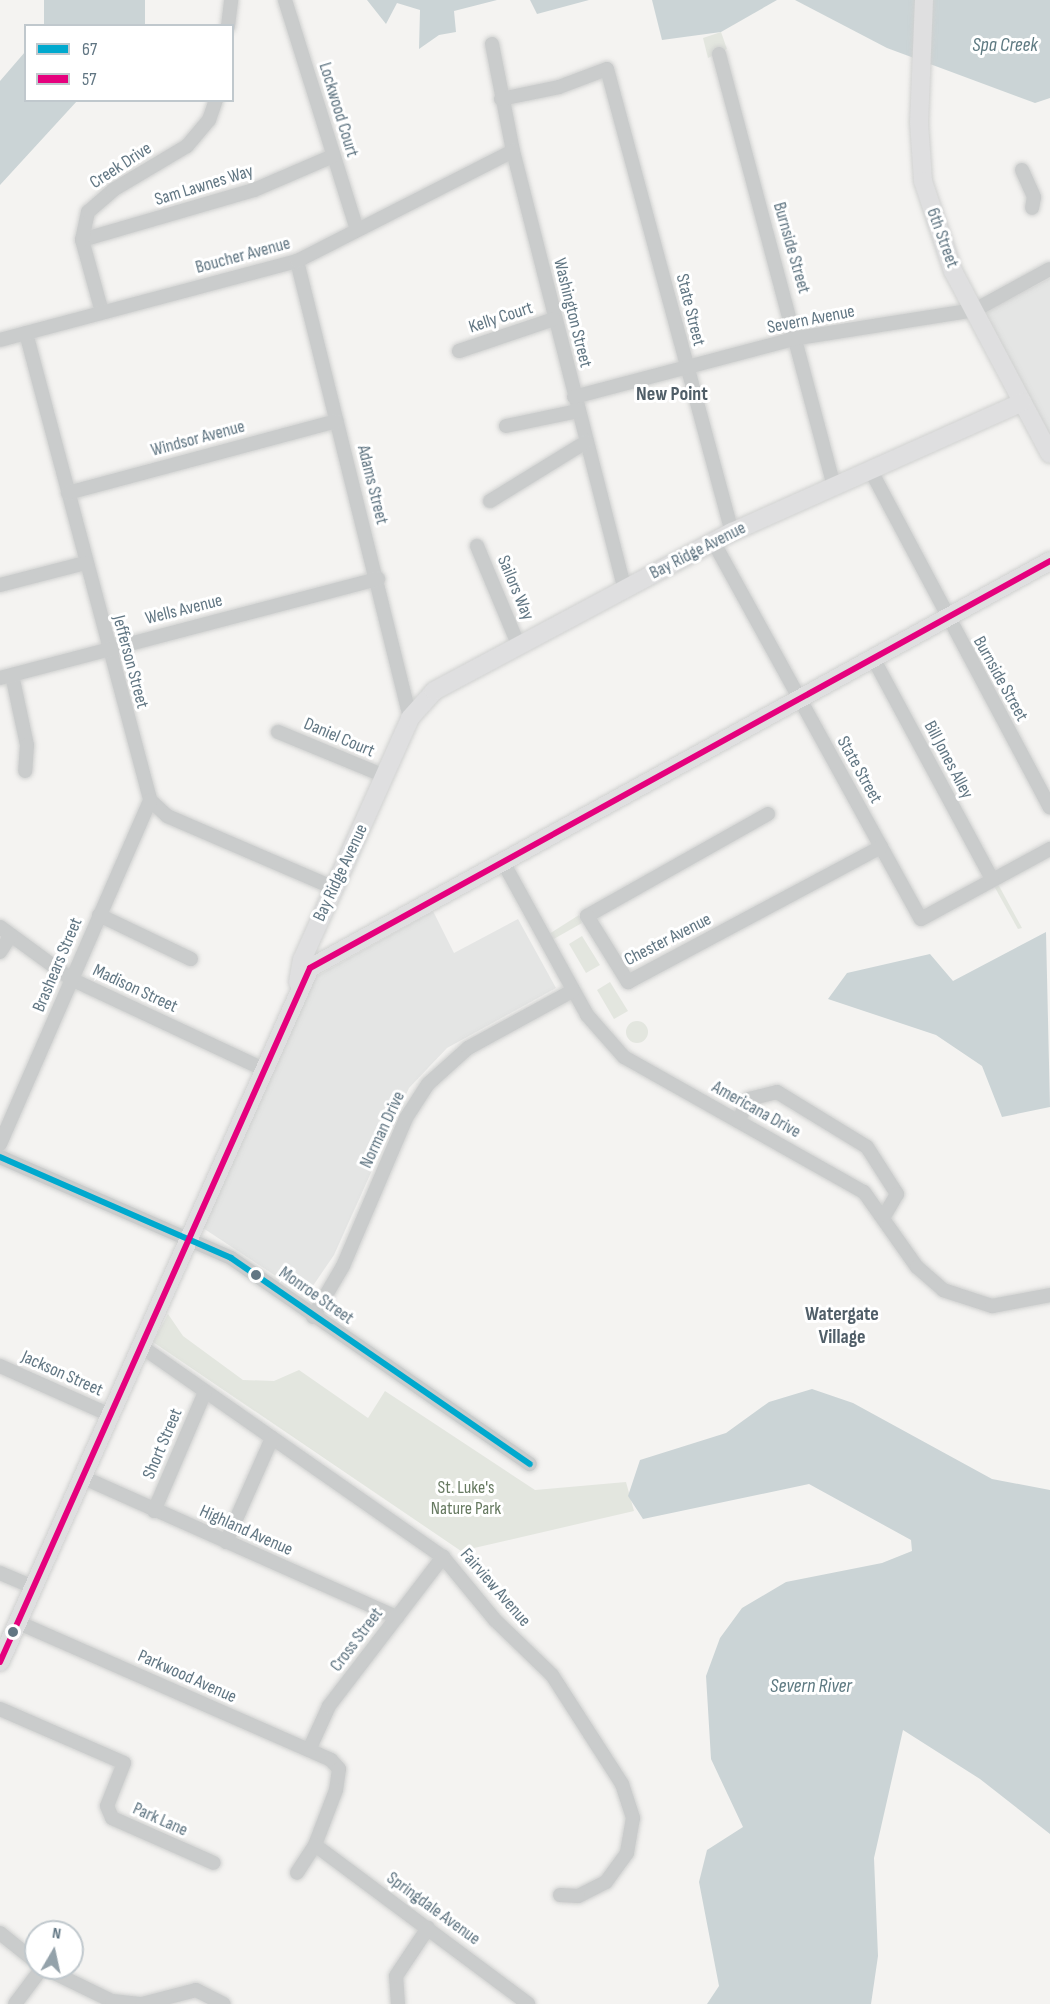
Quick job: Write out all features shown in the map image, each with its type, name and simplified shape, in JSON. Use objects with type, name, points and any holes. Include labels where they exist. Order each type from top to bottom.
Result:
[{"type":"main road","name":"6th Street","points":[[924,0],[919,106],[923,181],[953,271],[1050,454]]},
{"type":"main road","name":"Bay Ridge Avenue","points":[[0,1662],[142,1347],[298,989],[302,961],[410,718],[428,699],[518,644],[732,532],[1023,402]]},
{"type":"main road","points":[[298,989],[323,959],[1050,561]]},
{"type":"main road","points":[[322,913],[318,943],[323,959]]},
{"type":"street","points":[[228,24],[231,0]]},
{"type":"street","name":"Lockwood Court","points":[[285,0],[357,230]]},
{"type":"street","name":"Washington Street","points":[[492,45],[501,99],[554,319],[625,588]]},
{"type":"street","name":"Burnside Street","points":[[719,54],[798,338],[834,487]]},
{"type":"street","name":"State Street","points":[[501,99],[559,87],[607,69],[617,96],[686,369],[732,532]]},
{"type":"street","name":"Creek Drive","points":[[102,312],[82,240],[88,212],[113,190],[187,146],[209,120],[215,102]]},
{"type":"street","name":"Boucher Avenue","points":[[0,340],[297,261],[513,150]]},
{"type":"street","name":"Sam Lawnes Way","points":[[82,240],[254,190],[333,156]]},
{"type":"street","points":[[1022,170],[1034,197],[1032,208]]},
{"type":"street","name":"Adams Street","points":[[297,261],[378,579],[410,718]]},
{"type":"street","name":"Severn Avenue","points":[[506,426],[686,369],[798,338],[975,310],[1050,269]]},
{"type":"street","name":"Kelly Court","points":[[459,351],[554,319]]},
{"type":"street","name":"Jefferson Street","points":[[26,333],[85,563],[150,800]]},
{"type":"street","name":"Windsor Avenue","points":[[68,493],[337,421]]},
{"type":"street","points":[[490,501],[586,442]]},
{"type":"street","name":"Burnside Street","points":[[871,471],[947,619],[1050,807]]},
{"type":"street","name":"State Street","points":[[714,543],[921,919],[992,879]]},
{"type":"street","name":"Sailors Way","points":[[477,546],[518,644]]},
{"type":"street","points":[[0,585],[85,563]]},
{"type":"street","name":"Wells Avenue","points":[[6,676],[378,579]]},
{"type":"street","name":"Bill Jones Alley","points":[[873,658],[992,879]]},
{"type":"street","points":[[6,676],[27,745],[25,771]]},
{"type":"street","points":[[402,683],[415,698],[428,699]]},
{"type":"street","name":"Daniel Court","points":[[278,732],[385,776]]},
{"type":"street","points":[[150,800],[167,816],[334,888]]},
{"type":"street","name":"Brashears Street","points":[[0,1144],[150,800]]},
{"type":"street","name":"Chester Avenue","points":[[768,813],[587,916],[628,982],[881,847]]},
{"type":"street","points":[[992,879],[1050,849]]},
{"type":"street","name":"Americana Drive","points":[[503,862],[572,991],[597,1030],[624,1057],[864,1192],[885,1215],[917,1267],[959,1299],[1012,1306],[1050,1295]]},
{"type":"street","points":[[99,915],[191,959]]},
{"type":"street","points":[[0,952],[6,931]]},
{"type":"street","name":"Madison Street","points":[[6,931],[71,979],[263,1069]]},
{"type":"street","name":"Norman Drive","points":[[313,1317],[343,1266],[406,1118],[428,1084],[468,1048],[572,991]]},
{"type":"street","points":[[738,1121],[749,1099],[777,1092],[867,1148],[897,1194],[885,1215]]},
{"type":"street","name":"Monroe Street","points":[[0,1157],[231,1258],[313,1317],[530,1464]]},
{"type":"street","name":"Fairview Avenue","points":[[142,1347],[443,1557],[495,1620],[552,1675],[622,1784],[633,1818],[627,1853],[606,1882],[578,1896],[560,1895]]},
{"type":"street","name":"Jackson Street","points":[[0,1365],[110,1415]]},
{"type":"street","name":"Short Street","points":[[154,1511],[205,1392]]},
{"type":"street","points":[[226,1542],[272,1438]]},
{"type":"street","name":"Highland Avenue","points":[[82,1477],[154,1511],[397,1617]]},
{"type":"street","name":"Cross Street","points":[[309,1750],[329,1706],[443,1557]]},
{"type":"street","points":[[0,1573],[33,1587]]},
{"type":"street","name":"Parkwood Avenue","points":[[17,1622],[309,1750],[339,1769],[315,1845]]},
{"type":"street","name":"Park Lane","points":[[0,1709],[124,1763],[107,1806],[112,1818],[214,1863]]},
{"type":"street","points":[[297,1873],[315,1845]]},
{"type":"street","name":"Springdale Avenue","points":[[315,1845],[528,2004]]},
{"type":"street","points":[[398,2004],[396,1976],[428,1928]]},
{"type":"street","points":[[0,1933],[24,1952]]},
{"type":"street","points":[[15,2004],[34,1980]]},
{"type":"street","points":[[68,1980],[112,2001],[142,2004],[196,1990],[224,2004]]},
{"type":"shaded area","points":[[1050,278],[1050,435],[984,312]]},
{"type":"shaded area","points":[[433,911],[454,953],[518,919],[556,988],[447,1048],[409,1088],[334,1255],[306,1296],[203,1228],[312,979]]},
{"type":"green space","points":[[721,32],[727,49],[708,58],[703,38]]},
{"type":"green space","points":[[998,884],[1022,928],[1018,929],[994,886]]},
{"type":"green space","points":[[579,915],[582,923],[552,940],[549,934]]},
{"type":"green space","points":[[582,936],[600,965],[586,973],[569,944]]},
{"type":"green space","points":[[610,982],[628,1011],[614,1019],[597,990]]},
{"type":"green space","points":[[633,1021],[641,1021],[648,1028],[648,1036],[641,1043],[633,1043],[626,1036],[626,1028]]},
{"type":"green space","name":"St. Luke's Nature Park","points":[[168,1314],[183,1336],[243,1380],[274,1381],[299,1370],[368,1418],[385,1391],[535,1490],[626,1482],[634,1511],[461,1551],[153,1342]]},
{"type":"water","points":[[44,0],[145,0],[145,24],[44,24]]},
{"type":"water","points":[[367,0],[497,0],[454,11],[456,32],[439,35],[419,49],[420,10],[397,3],[386,24]]},
{"type":"water","points":[[530,0],[589,0],[537,14]]},
{"type":"water","points":[[652,0],[777,0],[721,32],[662,40]]},
{"type":"water","name":"Spa Creek","points":[[795,0],[1050,0],[1050,98],[1035,103],[887,48]]},
{"type":"water","points":[[24,53],[24,102],[76,102],[0,185],[0,81]]},
{"type":"water","points":[[1046,932],[1050,1107],[1002,1117],[982,1066],[936,1035],[828,999],[847,973],[930,954],[953,981]]},
{"type":"water","name":"Severn River","points":[[812,1389],[853,1403],[992,1479],[1050,1490],[1050,1834],[980,1779],[903,1730],[874,1858],[878,1956],[871,2004],[707,2004],[719,1986],[699,1882],[707,1850],[743,1827],[711,1759],[706,1676],[720,1638],[742,1608],[786,1582],[882,1563],[912,1551],[911,1540],[809,1484],[643,1519],[628,1496],[640,1460],[726,1433],[769,1402]]},
{"type":"transit line","name":"57","points":[[0,1662],[310,968],[1050,561]]},
{"type":"transit line","name":"67","points":[[0,1157],[231,1258],[530,1464]]},
{"type":"district","name":"New Point","points":[[672,394]]},
{"type":"district","name":"Watergate Village","points":[[842,1326]]}]
